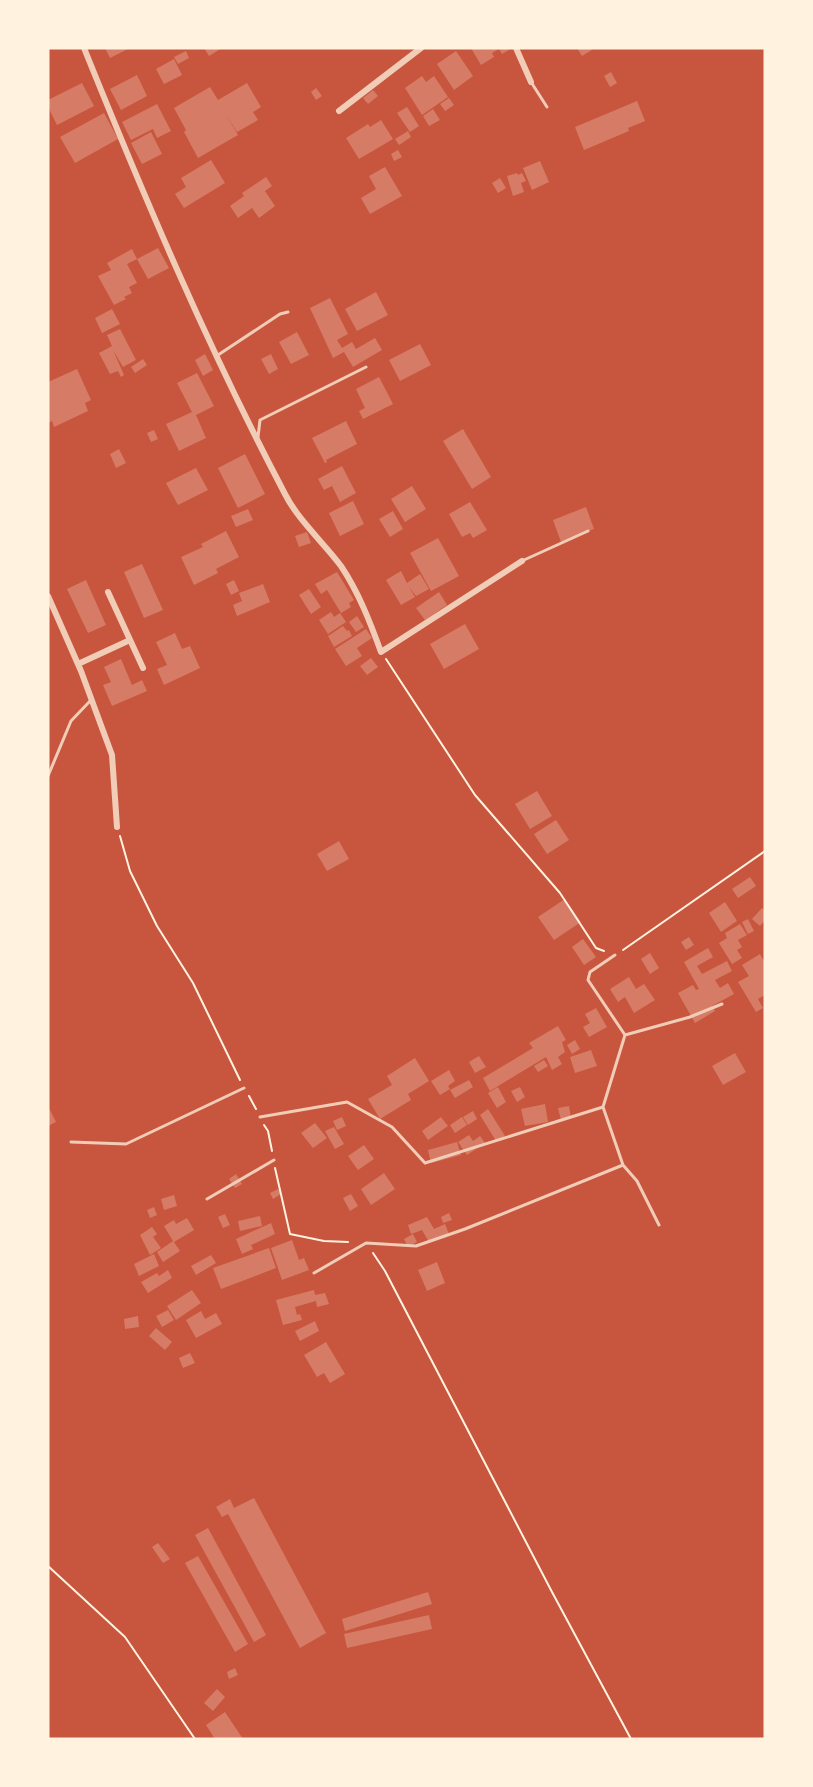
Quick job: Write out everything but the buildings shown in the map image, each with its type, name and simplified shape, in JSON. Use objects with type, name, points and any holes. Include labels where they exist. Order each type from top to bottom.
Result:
[{"type":"street","points":[[84,48],[133,168],[216,356],[287,498],[356,589],[381,652],[522,561]]},
{"type":"street","points":[[339,111],[421,48]]},
{"type":"street","points":[[516,48],[531,82]]},
{"type":"street","points":[[108,592],[143,668]]},
{"type":"street","points":[[48,596],[78,664],[111,755],[117,828]]},
{"type":"street","points":[[78,664],[130,640]]},
{"type":"lane","points":[[531,82],[547,107]]},
{"type":"lane","points":[[216,356],[280,314],[288,312]]},
{"type":"lane","points":[[258,439],[260,420],[366,368]]},
{"type":"lane","points":[[522,561],[588,531]]},
{"type":"lane","points":[[48,776],[71,722],[91,699]]},
{"type":"lane","points":[[615,955],[590,972],[588,980],[625,1035]]},
{"type":"lane","points":[[625,1035],[690,1017],[722,1004]]},
{"type":"lane","points":[[625,1035],[603,1107],[623,1165],[637,1181],[659,1225]]},
{"type":"lane","points":[[71,1142],[126,1144],[244,1089]]},
{"type":"lane","points":[[260,1117],[347,1102],[392,1127],[425,1163],[603,1107]]},
{"type":"lane","points":[[207,1199],[274,1160]]},
{"type":"lane","points":[[314,1273],[366,1243],[416,1246],[465,1229],[623,1165]]},
{"type":"path","points":[[381,652],[475,795],[560,893],[596,948],[615,955],[765,851]]},
{"type":"path","points":[[117,828],[130,871],[157,926],[193,983],[244,1089],[268,1131],[290,1234],[324,1241],[366,1243],[385,1271],[631,1739]]},
{"type":"path","points":[[48,1566],[125,1636],[195,1739]]}]
